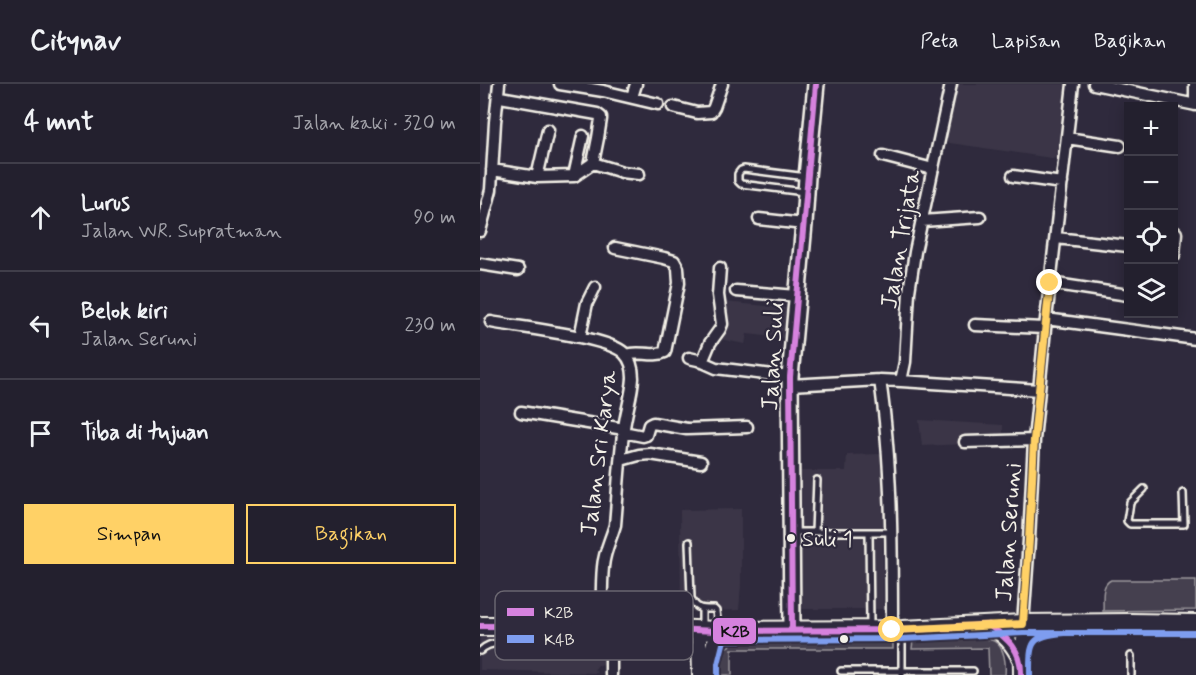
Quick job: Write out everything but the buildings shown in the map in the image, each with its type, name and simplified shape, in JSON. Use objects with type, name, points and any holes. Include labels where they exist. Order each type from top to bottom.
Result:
[{"type":"main road","name":"Jalan Suli","points":[[792,630],[790,381],[816,84]]},
{"type":"main road","points":[[693,629],[897,630],[1023,624],[1196,624]]},
{"type":"street","points":[[480,231],[491,190],[500,84]]},
{"type":"street","points":[[561,84],[658,104]]},
{"type":"street","points":[[632,97],[636,84]]},
{"type":"street","points":[[673,107],[697,113],[711,112],[722,84]]},
{"type":"street","name":"Jalan Trijata","points":[[901,381],[905,362],[909,292],[915,252],[951,84]]},
{"type":"street","name":"Jalan Seruni","points":[[1023,624],[1034,440],[1045,323],[1073,84]]},
{"type":"street","points":[[1094,84],[1196,105],[1195,84]]},
{"type":"street","points":[[492,170],[537,177],[574,176],[593,163],[601,119],[599,115],[498,98]]},
{"type":"street","points":[[537,177],[548,130]]},
{"type":"street","points":[[574,176],[583,136]]},
{"type":"street","points":[[1067,138],[1120,146]]},
{"type":"street","points":[[480,150],[493,152]]},
{"type":"street","points":[[883,156],[933,169]]},
{"type":"street","points":[[593,163],[622,172],[639,174]]},
{"type":"street","points":[[1013,176],[1062,183]]},
{"type":"street","points":[[922,221],[980,217]]},
{"type":"street","points":[[759,219],[804,224]]},
{"type":"street","points":[[1056,238],[1124,246]]},
{"type":"street","points":[[615,248],[674,261],[678,268],[679,283],[664,352],[660,355],[634,352],[626,355]]},
{"type":"street","points":[[480,264],[518,270]]},
{"type":"street","points":[[702,362],[722,324],[718,296],[720,268]]},
{"type":"street","points":[[1050,283],[1124,294]]},
{"type":"street","points":[[580,337],[587,303],[595,286]]},
{"type":"street","points":[[736,291],[797,296]]},
{"type":"street","name":"Jalan Sri Karya","points":[[490,322],[580,337],[616,346],[630,361],[633,379],[624,430],[615,525],[603,566],[605,591]]},
{"type":"street","points":[[975,325],[1045,323],[1196,339]]},
{"type":"street","points":[[689,358],[716,368],[790,381],[880,380],[1039,390]]},
{"type":"street","points":[[880,380],[887,439],[897,630]]},
{"type":"street","points":[[521,412],[624,430],[643,436],[646,435],[649,425],[653,423],[687,429],[747,428]]},
{"type":"street","points":[[965,442],[1034,440]]},
{"type":"street","points":[[621,460],[650,454],[701,462]]},
{"type":"street","points":[[1021,668],[1022,644],[1025,637],[1034,630],[1051,624]]},
{"type":"street","points":[[989,625],[1014,646],[1021,668]]},
{"type":"street","points":[[700,675],[699,640],[709,630]]},
{"type":"street","points":[[709,630],[709,675]]},
{"type":"street","name":"Jalan Sri Karya","points":[[610,660],[611,675]]},
{"type":"lane","points":[[744,169],[806,185],[741,184],[738,181],[739,171],[744,169]]},
{"type":"lane","points":[[815,532],[817,480]]},
{"type":"lane","points":[[1144,489],[1129,505],[1128,521],[1130,524],[1184,524],[1183,493]]},
{"type":"lane","points":[[792,532],[892,532]]},
{"type":"lane","points":[[869,532],[870,630]]},
{"type":"lane","points":[[689,542],[691,591]]},
{"type":"lane","points":[[693,603],[702,609],[716,611],[709,630]]},
{"type":"lane","points":[[702,609],[703,622],[709,630]]},
{"type":"lane","points":[[897,630],[902,673]]},
{"type":"lane","points":[[480,651],[485,646],[495,644]]},
{"type":"lane","points":[[1131,656],[1131,675]]},
{"type":"lane","points":[[841,671],[902,673],[973,671]]},
{"type":"shaded area","points":[[954,84],[1068,84],[1058,159],[943,142]]},
{"type":"shaded area","points":[[724,302],[786,308],[784,338],[747,334],[745,344],[715,338]]},
{"type":"shaded area","points":[[919,420],[1003,425],[1003,435],[1026,435],[1025,441],[922,446]]},
{"type":"shaded area","points":[[883,454],[883,609],[800,609],[801,471],[846,471],[847,455]]},
{"type":"shaded area","points":[[741,509],[739,610],[693,612],[693,591],[681,591],[680,510]]},
{"type":"shaded area","points":[[1111,580],[1196,580],[1196,610],[1103,611],[1104,589]]},
{"type":"shaded area","points":[[480,631],[495,631],[495,660],[607,660],[607,666],[598,665],[594,670],[598,673],[480,670]]},
{"type":"shaded area","points":[[970,638],[994,641],[1003,651],[1005,675],[989,675],[988,648],[912,649],[913,640]]},
{"type":"shaded area","points":[[884,639],[893,643],[893,649],[732,649],[732,675],[722,675],[723,652],[735,643]]},
{"type":"transit line","name":"K2B","points":[[792,630],[790,377],[816,84]]},
{"type":"transit line","name":"K2B","points":[[989,625],[1002,635],[1016,652],[1021,666],[1021,675]]},
{"type":"transit line","name":"K2B","points":[[693,630],[902,630],[989,625]]},
{"type":"transit line","name":"K2B","points":[[480,626],[495,626]]},
{"type":"transit line","name":"K4B","points":[[718,675],[718,664],[724,640],[902,639],[1023,633],[1196,633]]},
{"type":"transit line","name":"K4B","points":[[1030,675],[1030,655],[1034,643],[1044,636],[1064,633]]},
{"type":"place","name":"Suli 1","points":[[791,538]]},
{"type":"route","points":[[892,630],[1023,624],[1034,440],[1050,283]]}]
